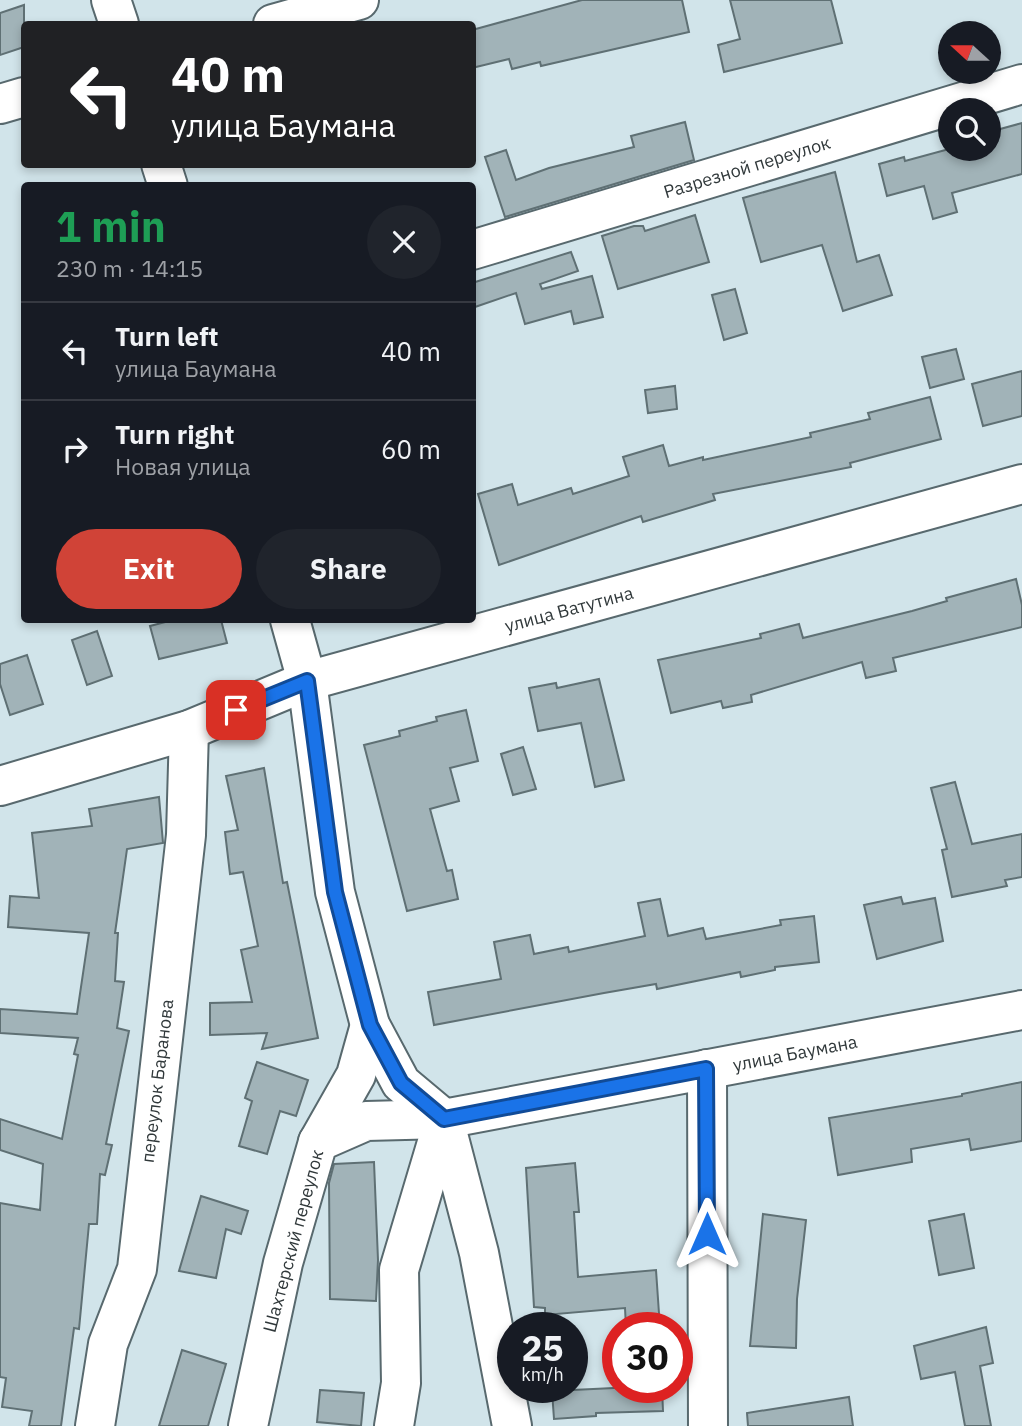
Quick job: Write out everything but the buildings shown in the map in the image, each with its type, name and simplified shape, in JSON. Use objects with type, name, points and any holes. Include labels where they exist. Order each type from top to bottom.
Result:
[{"type":"street","points":[[111,0],[118,21]]},
{"type":"street","points":[[284,21],[359,0]]},
{"type":"street","name":"Разрезной переулок","points":[[476,249],[1022,85]]},
{"type":"street","points":[[0,104],[21,97]]},
{"type":"street","name":"улица Ватутина","points":[[0,786],[189,730],[307,681],[1022,484]]},
{"type":"street","points":[[291,623],[307,681],[335,892],[370,1025],[401,1083],[444,1119],[479,1253],[512,1426]]},
{"type":"street","name":"переулок Баранова","points":[[95,1426],[108,1344],[137,1269],[144,1188],[187,835],[189,730]]},
{"type":"street","name":"улица Баумана","points":[[444,1119],[1022,1010]]},
{"type":"street","points":[[317,1142],[356,1075],[370,1025]]},
{"type":"street","points":[[706,1069],[708,1426]]},
{"type":"street","points":[[394,1426],[401,1383],[399,1270],[444,1119]]},
{"type":"street","name":"Шахтерский переулок","points":[[248,1426],[284,1263],[317,1142],[366,1121],[444,1119]]},
{"type":"route","points":[[236,710],[307,681],[335,892],[370,1025],[401,1083],[444,1119],[706,1069],[707,1234]]}]
